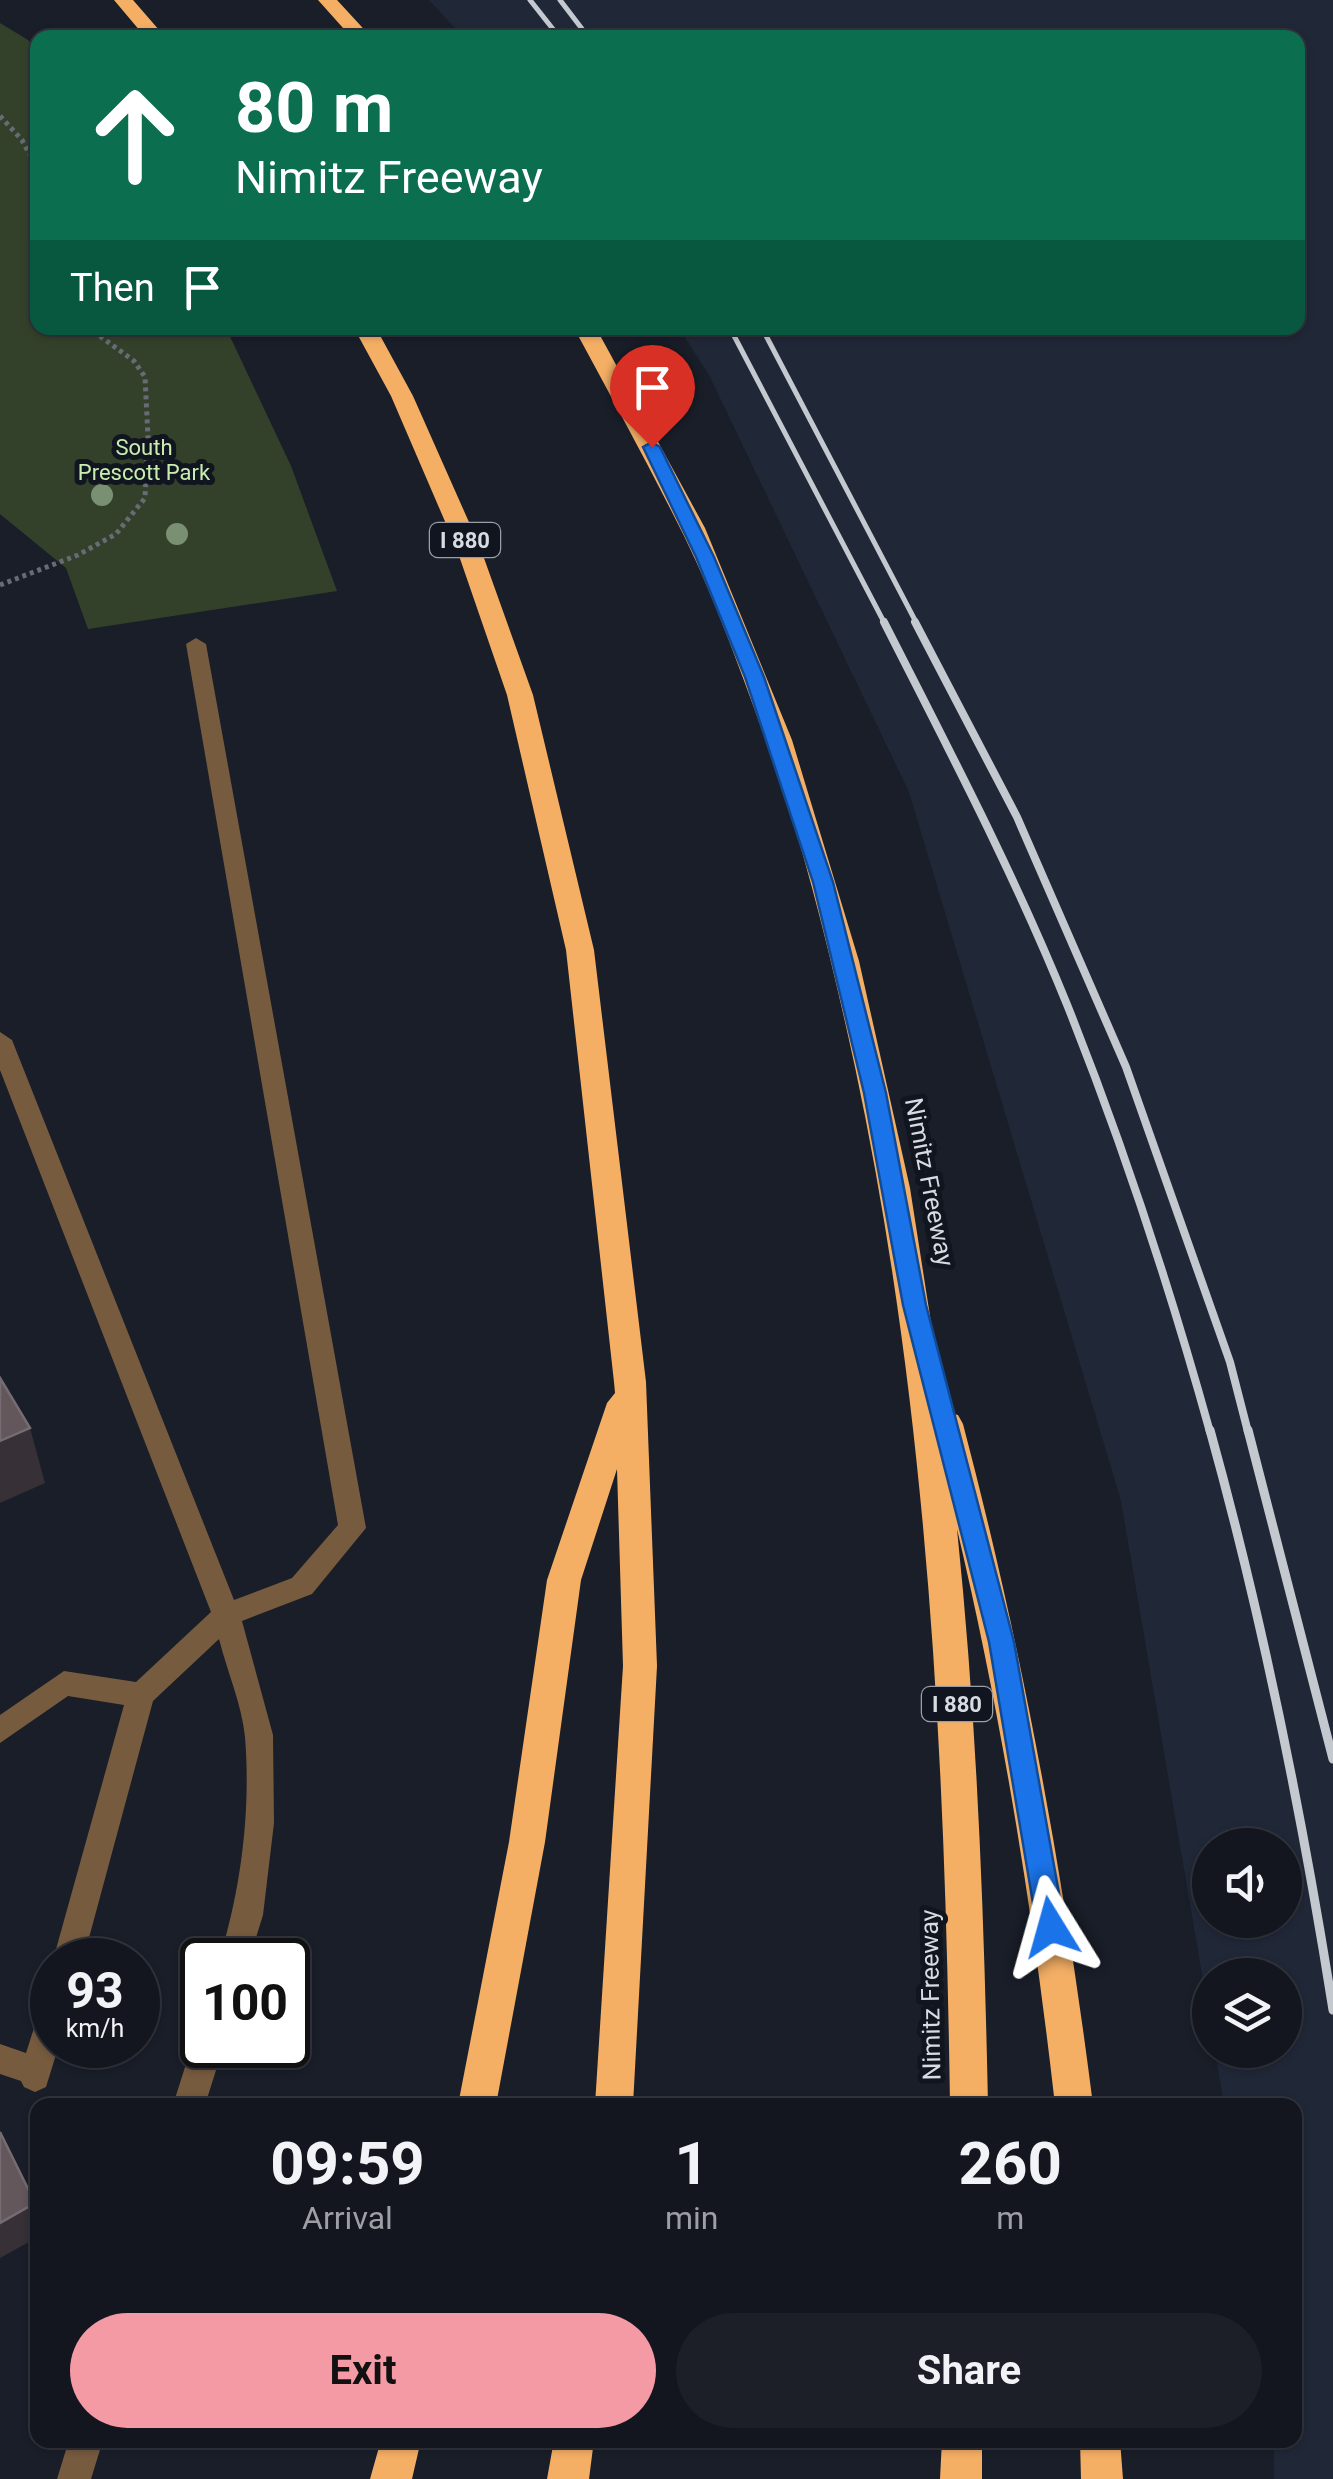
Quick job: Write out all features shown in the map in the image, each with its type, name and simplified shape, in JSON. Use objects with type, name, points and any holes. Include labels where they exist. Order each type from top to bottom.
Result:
[{"type":"highway","points":[[122,0],[150,30]]},
{"type":"highway","points":[[327,0],[355,30]]},
{"type":"highway","name":"I 880","points":[[369,335],[402,396],[468,547],[520,695],[580,950],[630,1382],[640,1666],[614,2098]]},
{"type":"highway","name":"Nimitz Freeway","points":[[589,335],[652,447],[705,557],[784,759],[823,882],[862,1036],[930,1406],[952,1623],[966,1872],[969,2098]]},
{"type":"highway","points":[[914,1305],[1002,1642],[1043,1874],[1073,2098]]},
{"type":"highway","points":[[478,2098],[527,1842],[564,1580],[630,1382]]},
{"type":"highway","points":[[391,2479],[398,2448]]},
{"type":"highway","points":[[568,2479],[573,2448]]},
{"type":"highway","points":[[960,2479],[962,2448]]},
{"type":"highway","points":[[1100,2448],[1102,2479]]},
{"type":"lane","points":[[74,1938],[140,1695],[226,1615],[302,1586],[352,1528],[196,644]]},
{"type":"lane","points":[[0,1040],[226,1615],[259,1736],[258,1823],[248,1915],[241,1938]]},
{"type":"lane","points":[[0,1731],[64,1682],[140,1695]]},
{"type":"lane","points":[[0,2059],[36,2074],[38,2068]]},
{"type":"lane","points":[[191,2098],[201,2068]]},
{"type":"lane","points":[[74,2479],[84,2448]]},
{"type":"path","points":[[0,116],[30,155]]},
{"type":"path","points":[[0,586],[78,555],[116,534],[145,498],[145,378],[134,361],[99,335]]},
{"type":"shaded area","points":[[429,0],[1333,0],[1333,2479],[1274,2479],[1274,2448],[1302,2448],[1302,2098],[1223,2098],[1218,2068],[1302,2068],[1302,1958],[1199,1958],[1196,1938],[1302,1938],[1302,1828],[1192,1828],[1192,1916],[1121,1501],[909,792],[709,375],[683,335],[1305,335],[1305,30],[457,30]]},
{"type":"green space","name":"South Prescott Park","points":[[0,23],[30,42],[30,335],[229,335],[291,466],[337,591],[88,629],[66,568],[0,514]]},
{"type":"building","points":[[0,1378],[30,1428],[0,1441]]},
{"type":"building","points":[[0,2132],[30,2193],[30,2206],[0,2223]]},
{"type":"railway","points":[[530,0],[554,30]]},
{"type":"railway","points":[[560,0],[583,30]]},
{"type":"railway","points":[[734,335],[885,624]]},
{"type":"railway","points":[[766,335],[917,624]]},
{"type":"railway","points":[[884,622],[1003,860],[1068,1007],[1145,1217],[1210,1432]]},
{"type":"railway","points":[[915,622],[1017,817],[1126,1067],[1230,1362],[1248,1432]]},
{"type":"railway","points":[[1210,1430],[1280,1718],[1333,2010]]},
{"type":"railway","points":[[1248,1430],[1333,1759]]},
{"type":"route","points":[[652,447],[705,557],[754,677],[823,882],[875,1093],[914,1305],[1002,1642],[1051,1927]]}]
